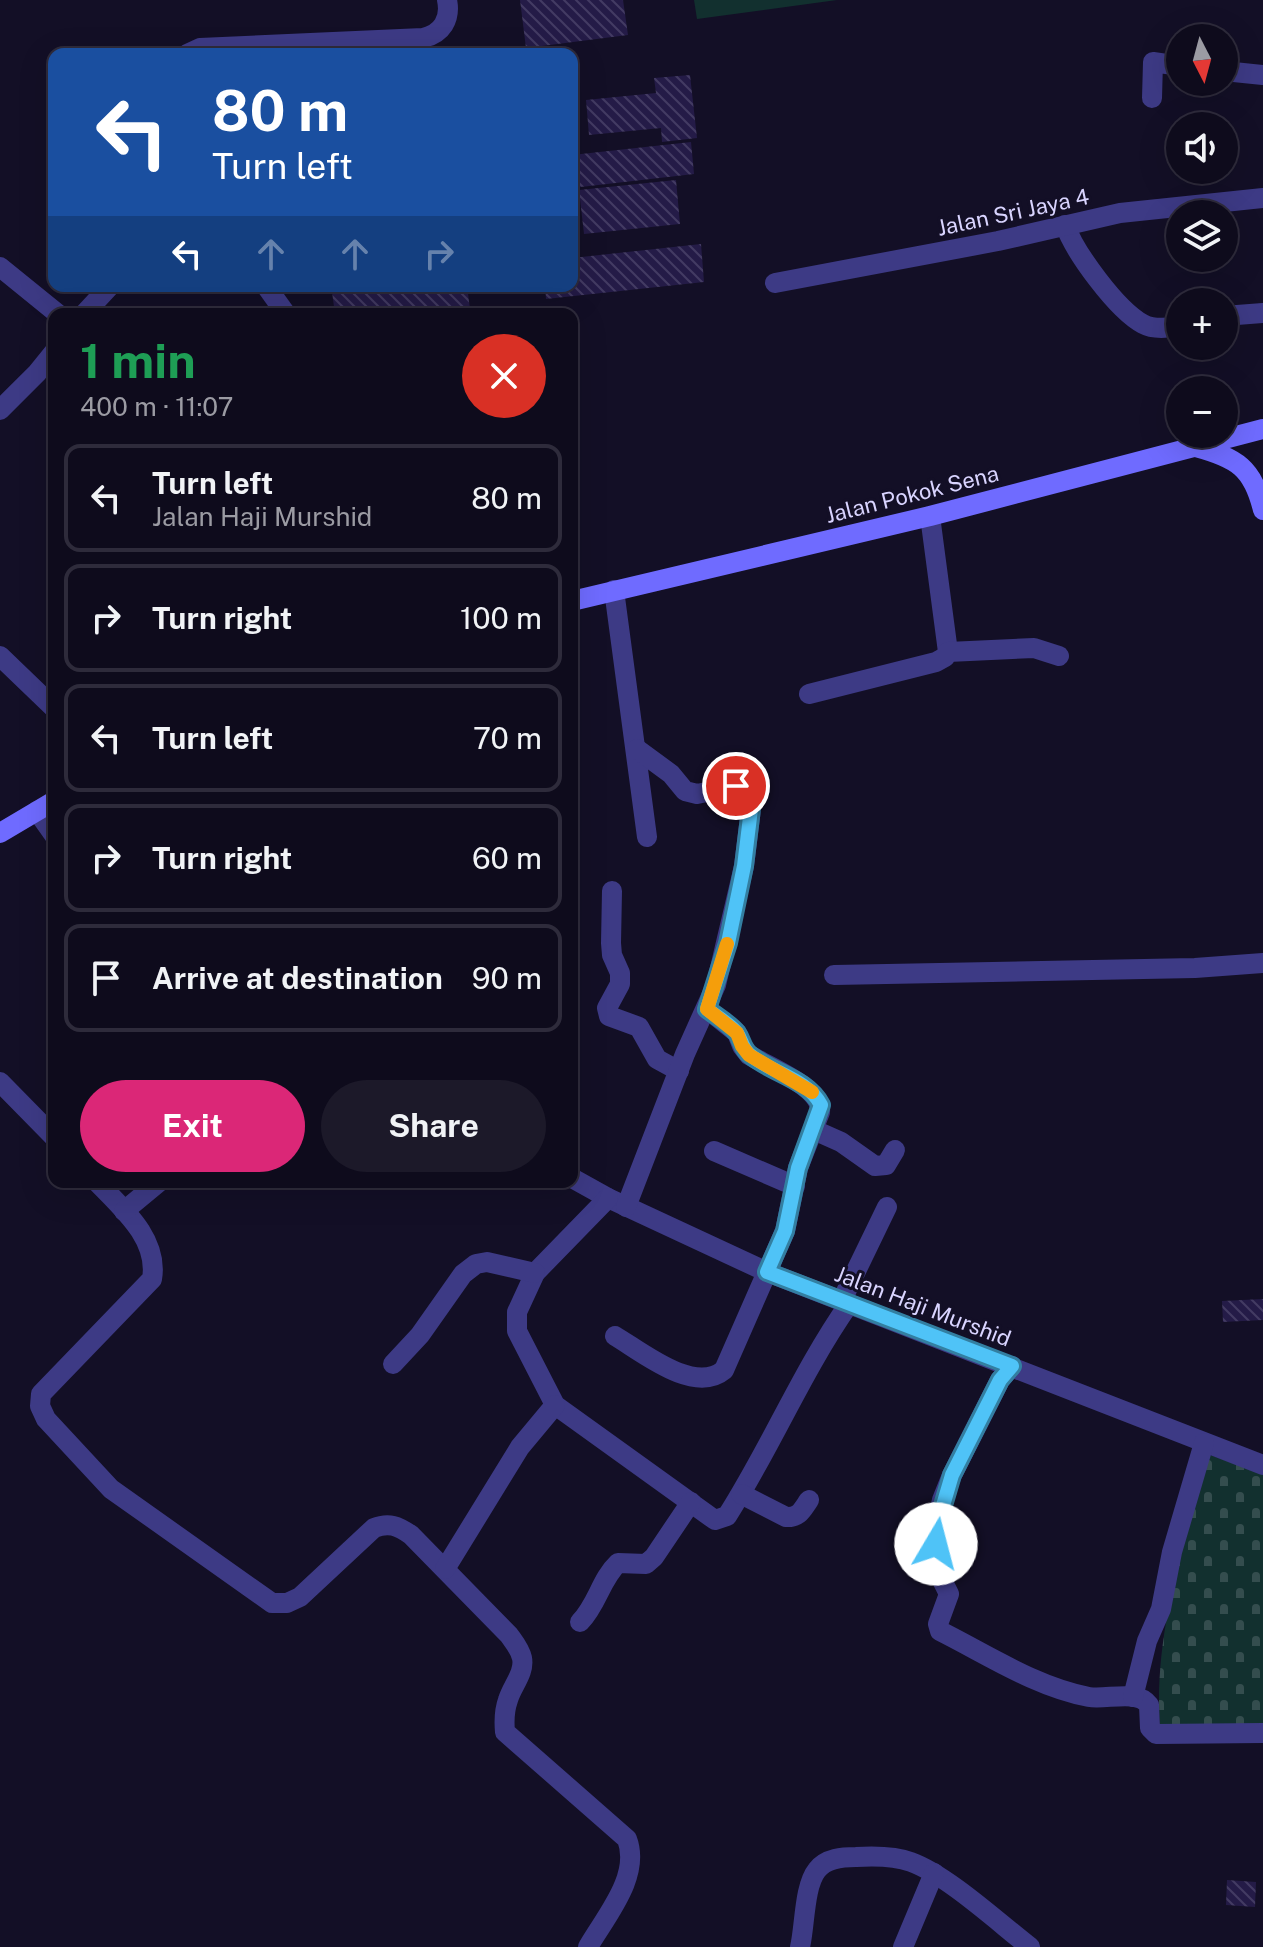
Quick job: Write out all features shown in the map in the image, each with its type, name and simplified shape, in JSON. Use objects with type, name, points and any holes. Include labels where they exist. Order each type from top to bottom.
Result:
[{"type":"main road","name":"Jalan Pokok Sena","points":[[1238,436],[1263,429]]},
{"type":"main road","name":"Jalan Pokok Sena","points":[[578,599],[930,516],[1192,448]]},
{"type":"main road","points":[[1200,448],[1221,453],[1239,463],[1250,475],[1263,510]]},
{"type":"main road","points":[[0,833],[45,806]]},
{"type":"street","points":[[200,48],[423,38],[441,30],[446,20],[447,0]]},
{"type":"street","points":[[1152,98],[1153,62],[1166,64]]},
{"type":"street","points":[[1238,72],[1263,75]]},
{"type":"street","name":"Jalan Sri Jaya 4","points":[[775,283],[895,262],[1120,213],[1263,198]]},
{"type":"street","points":[[1065,225],[1080,258],[1129,313],[1145,325],[1166,328]]},
{"type":"street","points":[[0,267],[51,308]]},
{"type":"street","points":[[90,308],[104,292]]},
{"type":"street","points":[[1238,315],[1263,313]]},
{"type":"street","points":[[0,410],[48,359]]},
{"type":"street","points":[[809,694],[936,662],[945,657],[948,652],[930,516]]},
{"type":"street","points":[[614,590],[647,837]]},
{"type":"street","points":[[948,652],[1034,648],[1059,656]]},
{"type":"street","points":[[0,656],[48,702]]},
{"type":"street","points":[[637,749],[671,774],[685,791],[697,794],[736,786],[746,790],[751,809],[744,866],[728,943],[707,1009],[679,1071],[617,1202],[535,1273],[515,1322],[524,1350],[555,1405],[718,1520],[727,1516],[741,1494],[845,1302],[887,1207]]},
{"type":"street","points":[[612,891],[612,955],[620,973],[620,984],[607,1008],[609,1016],[639,1027],[657,1059],[679,1071]]},
{"type":"street","points":[[834,975],[1195,968],[1263,963]]},
{"type":"street","points":[[615,1336],[675,1372],[693,1377],[717,1376],[724,1370],[785,1231],[798,1168],[814,1130],[821,1105],[813,1093],[749,1055],[737,1033],[707,1009]]},
{"type":"street","points":[[0,1082],[48,1131]]},
{"type":"street","points":[[814,1130],[841,1142],[875,1166],[886,1165],[895,1150]]},
{"type":"street","points":[[714,1151],[795,1186]]},
{"type":"street","name":"Jalan Haji Murshid","points":[[578,1181],[767,1272],[1263,1465]]},
{"type":"street","points":[[103,1188],[146,1240],[154,1265],[152,1279],[41,1394],[40,1406],[46,1419],[111,1489],[272,1603],[287,1603],[300,1597],[368,1531],[385,1524],[399,1527],[450,1561],[509,1635],[523,1660],[508,1698],[505,1732],[627,1839],[631,1854],[629,1876],[588,1947]]},
{"type":"street","points":[[124,1211],[152,1188]]},
{"type":"street","points":[[393,1364],[420,1335],[463,1274],[476,1264],[487,1262],[535,1273]]},
{"type":"street","points":[[1012,1366],[1000,1380],[942,1500],[934,1536],[944,1568],[943,1582],[949,1594],[938,1624],[940,1631],[1043,1683],[1091,1697],[1145,1700],[1149,1705],[1150,1728],[1156,1734],[1263,1733]]},
{"type":"street","points":[[450,1561],[520,1447],[555,1405]]},
{"type":"street","points":[[1133,1697],[1147,1641],[1161,1609],[1172,1552],[1204,1443]]},
{"type":"street","points":[[741,1494],[786,1517],[800,1513],[809,1500]]},
{"type":"street","points":[[580,1622],[595,1602],[612,1569],[618,1563],[646,1564],[691,1502]]},
{"type":"street","points":[[800,1947],[815,1872],[823,1864],[844,1857],[894,1858],[909,1861],[934,1873],[1030,1947]]},
{"type":"street","points":[[903,1947],[934,1873]]},
{"type":"green space","points":[[694,0],[837,0],[697,19]]},
{"type":"green space","points":[[1207,1454],[1263,1474],[1263,1724],[1160,1729],[1161,1659],[1166,1624]]},
{"type":"building","points":[[520,0],[623,0],[628,35],[526,48]]},
{"type":"building","points":[[690,75],[697,138],[662,142],[661,128],[589,135],[586,100],[656,93],[654,78]]},
{"type":"building","points":[[691,142],[694,174],[578,187],[578,154]]},
{"type":"building","points":[[676,180],[680,224],[584,234],[579,190]]},
{"type":"building","points":[[701,244],[704,282],[546,299],[545,292],[578,292],[578,257]]},
{"type":"building","points":[[332,292],[468,292],[470,308],[334,308]]},
{"type":"building","points":[[1263,1299],[1263,1320],[1223,1322],[1222,1301]]},
{"type":"building","points":[[1227,1880],[1256,1882],[1255,1907],[1226,1905]]},
{"type":"slow traffic","points":[[727,944],[707,1009],[737,1033],[749,1055],[812,1092]]},
{"type":"route","points":[[736,786],[746,790],[751,809],[744,866],[728,943],[707,1009],[737,1033],[749,1055],[803,1085],[821,1105],[798,1168],[785,1231],[767,1272],[1012,1366],[1000,1380],[952,1475],[942,1500],[934,1536],[936,1544]]}]
